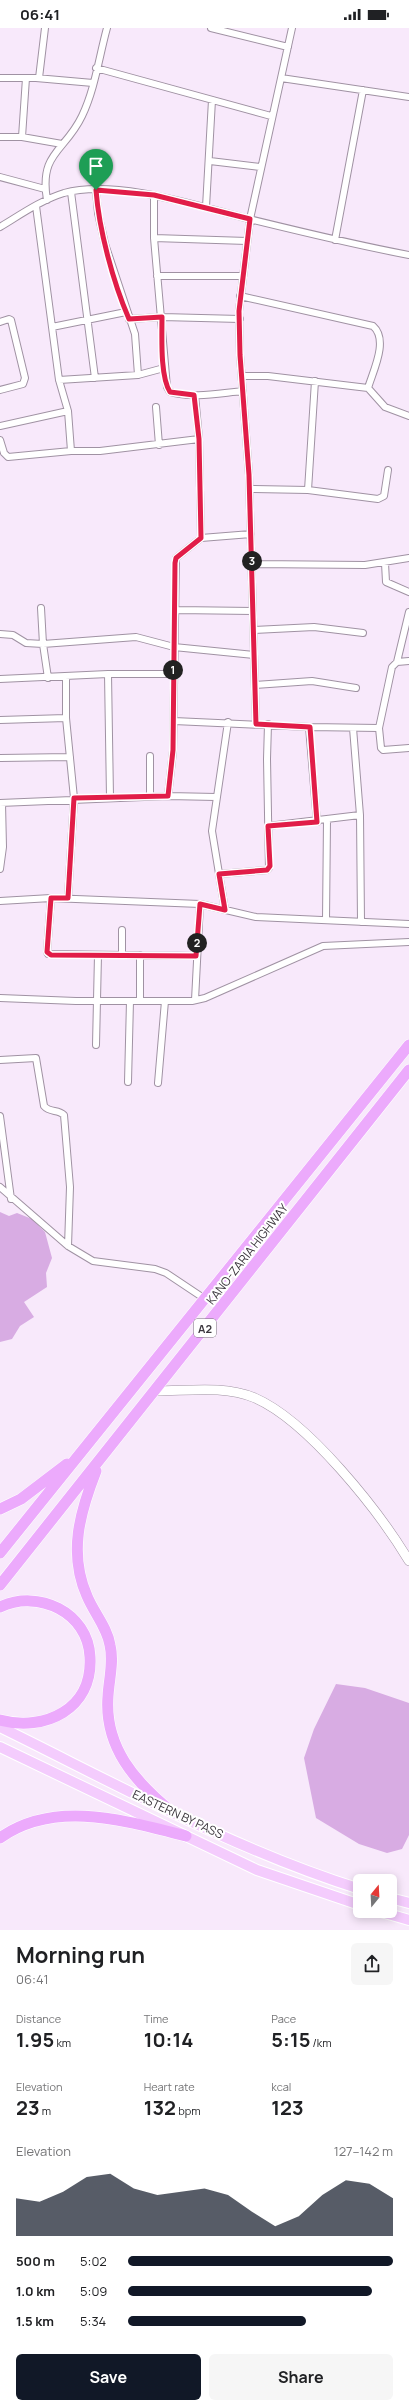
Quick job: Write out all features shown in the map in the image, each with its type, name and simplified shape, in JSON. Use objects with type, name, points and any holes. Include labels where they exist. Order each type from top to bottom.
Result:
[{"type":"highway","name":"KANO-ZARIA HIGHWAY","points":[[0,1553],[409,1044]]},
{"type":"highway","name":"KANO-ZARIA HIGHWAY","points":[[0,1585],[156,1391],[409,1070]]},
{"type":"highway","points":[[2,1507],[21,1499],[83,1451]]},
{"type":"highway","points":[[100,1460],[85,1500],[76,1544],[76,1562],[81,1583],[102,1622],[110,1645],[112,1660],[108,1704],[111,1732],[120,1759],[147,1792],[172,1812]]},
{"type":"highway","points":[[0,1606],[20,1600],[40,1600],[59,1608],[73,1619],[84,1634],[90,1655],[88,1680],[80,1695],[71,1706],[59,1716],[39,1723],[23,1724],[0,1720]]},
{"type":"highway","points":[[0,1838],[15,1828],[33,1822],[69,1816],[112,1819],[186,1836]]},
{"type":"main road","name":"EASTERN BY PASS","points":[[0,1727],[172,1812],[266,1854],[353,1886]]},
{"type":"main road","name":"EASTERN BY PASS","points":[[0,1747],[257,1870],[353,1903]]},
{"type":"main road","points":[[397,1900],[409,1903]]},
{"type":"main road","points":[[397,1917],[409,1920]]},
{"type":"street","points":[[39,78],[45,28]]},
{"type":"street","points":[[47,200],[45,189],[47,165],[54,152],[62,144],[81,117],[93,83],[107,28]]},
{"type":"street","points":[[211,28],[288,47]]},
{"type":"street","points":[[256,724],[250,489],[242,376],[240,296],[250,219],[260,167],[292,28]]},
{"type":"street","points":[[96,68],[271,116]]},
{"type":"street","points":[[0,78],[39,78],[93,83]]},
{"type":"street","points":[[22,137],[26,78]]},
{"type":"street","points":[[281,78],[409,97]]},
{"type":"street","points":[[335,240],[363,90]]},
{"type":"street","points":[[206,207],[210,161],[212,100]]},
{"type":"street","points":[[0,137],[22,137],[62,144]]},
{"type":"street","points":[[210,161],[260,167]]},
{"type":"street","points":[[0,177],[45,189]]},
{"type":"street","points":[[0,227],[47,200],[71,192],[96,190],[154,195],[335,240],[409,255]]},
{"type":"street","points":[[96,190],[98,214],[105,244],[126,312],[135,334],[138,375]]},
{"type":"street","points":[[71,192],[95,378]]},
{"type":"street","points":[[154,195],[154,238],[162,317],[164,368],[167,387],[170,392],[194,395],[243,391]]},
{"type":"street","points":[[36,206],[59,380],[68,411],[71,451]]},
{"type":"street","points":[[154,238],[247,241]]},
{"type":"street","points":[[157,276],[243,276]]},
{"type":"street","points":[[240,296],[373,326],[378,331],[380,342],[368,388]]},
{"type":"street","points":[[52,327],[126,312]]},
{"type":"street","points":[[129,319],[162,317],[240,319]]},
{"type":"street","points":[[0,322],[9,319],[11,320],[25,378],[23,384],[0,390]]},
{"type":"street","points":[[59,380],[138,375],[164,368]]},
{"type":"street","points":[[242,376],[268,376],[368,388],[385,407],[409,416]]},
{"type":"street","points":[[308,490],[315,381]]},
{"type":"street","points":[[194,395],[199,439],[201,538]]},
{"type":"street","points":[[156,407],[159,445]]},
{"type":"street","points":[[0,426],[68,411]]},
{"type":"street","points":[[0,440],[4,452],[8,457],[71,451],[100,451],[199,439]]},
{"type":"street","points":[[250,489],[308,490],[378,500],[384,496],[388,470]]},
{"type":"street","points":[[168,796],[174,721],[173,674],[176,610],[176,558],[201,538],[251,534]]},
{"type":"street","points":[[252,564],[365,565],[409,558]]},
{"type":"street","points":[[385,563],[386,582],[409,592]]},
{"type":"street","points":[[41,608],[43,644],[48,678]]},
{"type":"street","points":[[176,610],[253,611]]},
{"type":"street","points":[[409,612],[397,662],[392,667],[379,728],[381,748],[387,751],[409,748]]},
{"type":"street","points":[[254,630],[314,627],[363,633]]},
{"type":"street","points":[[0,634],[13,635],[26,643],[43,644],[136,637],[174,647],[254,654]]},
{"type":"street","points":[[397,662],[409,661]]},
{"type":"street","points":[[0,679],[48,678],[108,674],[173,674]]},
{"type":"street","points":[[108,674],[110,797]]},
{"type":"street","points":[[66,677],[66,718],[74,798],[68,898]]},
{"type":"street","points":[[255,685],[312,681],[356,688]]},
{"type":"street","points":[[0,720],[66,718]]},
{"type":"street","points":[[174,721],[228,722],[310,727],[379,728]]},
{"type":"street","points":[[225,910],[212,831],[228,722]]},
{"type":"street","points":[[219,874],[267,870],[270,866],[268,826],[268,724]]},
{"type":"street","points":[[310,727],[317,822]]},
{"type":"street","points":[[353,728],[360,815],[361,922]]},
{"type":"street","points":[[150,756],[150,796]]},
{"type":"street","points":[[0,758],[70,757]]},
{"type":"street","points":[[0,869],[3,847],[1,803],[74,798],[150,796],[216,797]]},
{"type":"street","points":[[268,826],[317,822],[360,815]]},
{"type":"street","points":[[326,820],[326,920]]},
{"type":"street","points":[[51,898],[48,954],[196,956]]},
{"type":"street","points":[[0,901],[68,898],[200,904],[256,917],[409,924]]},
{"type":"street","points":[[194,1000],[200,904]]},
{"type":"street","points":[[122,930],[122,955]]},
{"type":"street","points":[[0,998],[96,1001],[194,1000],[205,998],[323,946],[409,942]]},
{"type":"street","points":[[96,1045],[98,955]]},
{"type":"street","points":[[140,955],[140,1001]]},
{"type":"street","points":[[128,1082],[130,1001]]},
{"type":"street","points":[[158,1084],[165,1001]]},
{"type":"street","points":[[0,1060],[36,1058],[44,1106],[51,1111],[60,1112],[64,1115],[70,1187],[68,1246]]},
{"type":"street","points":[[0,1116],[11,1199]]},
{"type":"street","points":[[0,1187],[11,1199],[68,1246],[100,1264],[155,1269],[166,1273],[205,1299]]},
{"type":"street","points":[[156,1391],[233,1392],[254,1398],[290,1419],[342,1470],[409,1561]]},
{"type":"shaded area","points":[[0,1212],[9,1216],[17,1213],[32,1219],[45,1232],[52,1258],[46,1273],[47,1287],[24,1302],[34,1317],[20,1326],[12,1339],[0,1342]]},
{"type":"shaded area","points":[[336,1684],[365,1688],[409,1703],[409,1835],[402,1849],[387,1853],[359,1844],[316,1818],[304,1758],[314,1729]]},
{"type":"route","points":[[96,190],[154,195],[250,219],[239,311],[240,355],[249,475],[256,724],[310,727],[317,822],[268,826],[270,866],[267,870],[219,874],[225,910],[200,904],[196,956],[51,955],[47,952],[51,898],[68,898],[73,842],[74,798],[168,796],[173,750],[173,671],[176,610],[175,563],[176,558],[201,538],[199,439],[194,395],[176,394],[170,392],[167,387],[162,349],[162,317],[129,319],[126,314],[105,244],[98,214],[96,190]]}]
